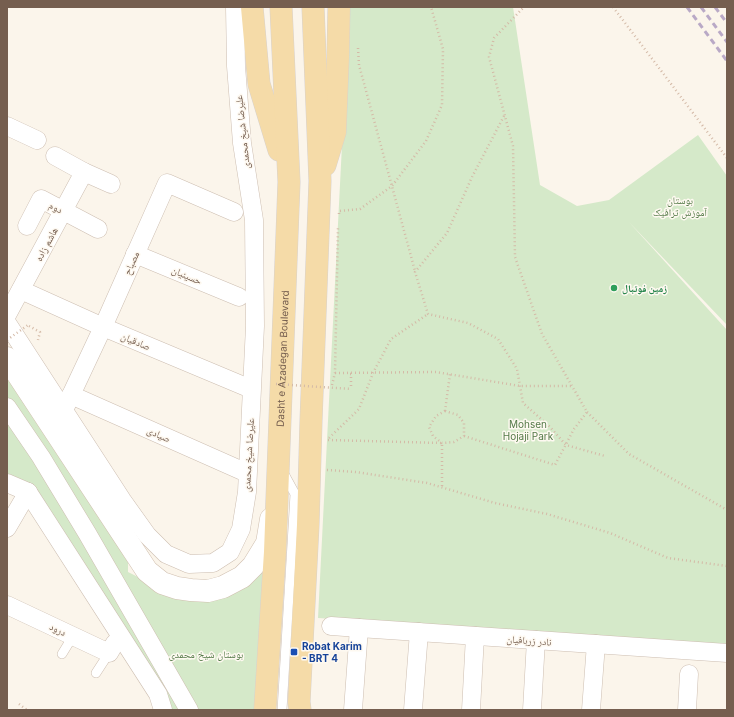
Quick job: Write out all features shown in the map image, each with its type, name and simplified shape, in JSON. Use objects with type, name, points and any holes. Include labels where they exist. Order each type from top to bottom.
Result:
[{"type":"main road","points":[[252,7],[259,84],[289,182]]},
{"type":"main road","name":"Dasht e Azadegan Boulevard","points":[[265,710],[275,552],[289,182],[281,7]]},
{"type":"main road","points":[[300,710],[299,702],[308,525],[320,181],[313,7]]},
{"type":"main road","points":[[320,181],[335,132],[339,7]]},
{"type":"street","name":"علیرضا شیخ محمدی","points":[[7,323],[50,390],[68,403],[122,500],[147,535],[166,554],[189,564],[213,563],[230,552],[241,529],[247,492],[255,326],[254,220],[242,143],[236,66],[235,7]]},
{"type":"street","points":[[7,126],[37,140]]},
{"type":"street","points":[[55,156],[84,172],[111,184]]},
{"type":"street","name":"هاشم زاده","points":[[7,315],[84,172]]},
{"type":"street","name":"مصباح","points":[[68,403],[167,183],[234,212]]},
{"type":"street","name":"دوم","points":[[27,226],[41,199],[98,229]]},
{"type":"street","name":"حسینیان","points":[[135,254],[239,297]]},
{"type":"street","name":"صادقیان","points":[[21,290],[103,327],[251,389]]},
{"type":"street","points":[[7,358],[147,571],[162,582],[177,588],[208,591],[230,584],[242,577],[253,566],[267,542],[278,468]]},
{"type":"street","name":"صیادی","points":[[68,403],[247,473]]},
{"type":"street","points":[[7,407],[45,463],[91,539],[189,710]]},
{"type":"street","points":[[7,483],[28,492],[158,694],[162,710]]},
{"type":"street","points":[[7,528],[28,492]]},
{"type":"street","name":"درود","points":[[7,605],[73,636],[112,648]]},
{"type":"street","name":"نادر زربافیان","points":[[331,626],[727,654]]},
{"type":"street","points":[[353,710],[359,628]]},
{"type":"street","points":[[413,710],[419,632]]},
{"type":"street","points":[[471,710],[476,636]]},
{"type":"street","points":[[532,710],[536,640]]},
{"type":"street","points":[[591,710],[596,644]]},
{"type":"street","points":[[687,710],[689,674]]},
{"type":"lane","points":[[278,468],[295,494],[282,710]]},
{"type":"lane","points":[[62,654],[73,636]]},
{"type":"lane","points":[[96,673],[112,648]]},
{"type":"path","points":[[338,218],[339,211],[360,209],[392,186],[426,141],[442,105],[443,49],[431,7]]},
{"type":"path","points":[[524,7],[494,38],[489,57],[513,146],[515,257],[542,334],[587,412],[629,454],[727,510],[727,515]]},
{"type":"path","points":[[613,7],[727,158]]},
{"type":"path","points":[[358,43],[359,65],[415,272],[428,314]]},
{"type":"path","points":[[415,272],[447,233],[472,177],[505,115]]},
{"type":"path","points":[[329,394],[335,373],[338,226]]},
{"type":"path","points":[[327,440],[359,409],[373,373],[392,339],[428,314],[468,324],[498,339],[517,369],[523,403],[566,445],[605,456]]},
{"type":"path","points":[[7,340],[28,326]]},
{"type":"path","points":[[335,373],[436,372],[520,386],[572,386]]},
{"type":"path","points":[[276,384],[351,389],[351,374]]},
{"type":"path","points":[[445,412],[450,374]]},
{"type":"path","points":[[442,443],[433,436],[430,427],[436,416],[445,412],[458,415],[464,423],[464,436]]},
{"type":"path","points":[[327,440],[442,443],[454,442],[464,436],[555,465],[574,429],[587,412]]},
{"type":"path","points":[[327,440],[328,432]]},
{"type":"path","points":[[442,443],[442,487]]},
{"type":"path","points":[[310,468],[356,472],[427,483],[495,502],[547,514],[610,533],[668,558],[727,566]]},
{"type":"path","points":[[19,704],[27,710]]},
{"type":"green space","name":"Mohsen Hojaji Park","points":[[349,7],[513,7],[540,185],[577,206],[609,200],[698,135],[727,176],[727,325],[628,221],[727,330],[727,644],[318,618]]},
{"type":"green space","name":"بوستان شیخ محمدی","points":[[7,377],[128,558],[128,572],[170,595],[265,568],[261,710],[170,710],[7,475]]},
{"type":"railway","points":[[687,7],[727,61]]},
{"type":"railway","points":[[701,7],[727,42]]},
{"type":"railway","points":[[715,7],[727,23]]},
{"type":"place","name":"زمین فوتبال","points":[[614,288]]},
{"type":"place","name":"Robat Karim - BRT 4","points":[[294,652]]},
{"type":"park label","name":"بوستان آموزش ترافیک","points":[[680,206]]}]
